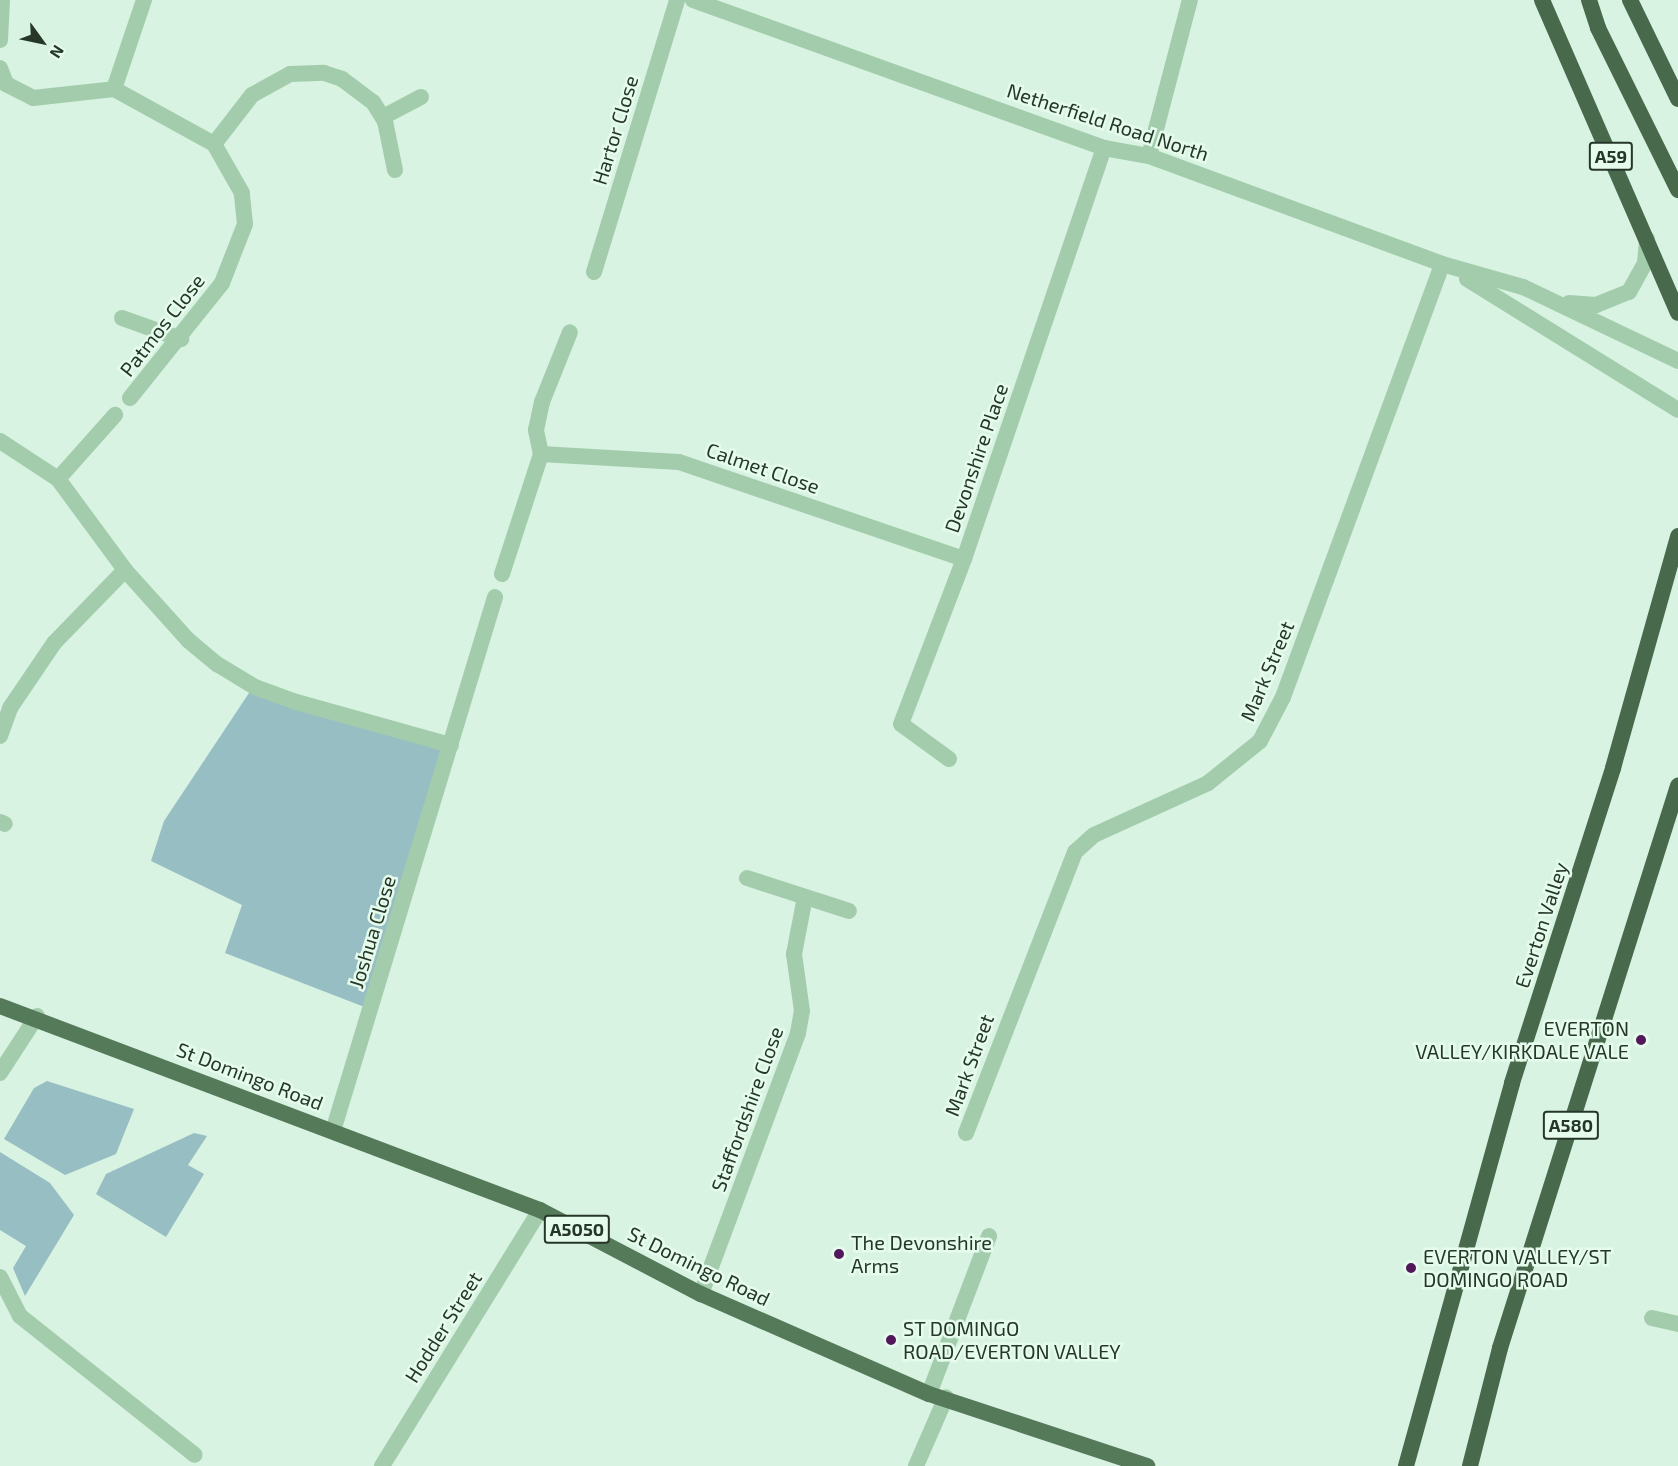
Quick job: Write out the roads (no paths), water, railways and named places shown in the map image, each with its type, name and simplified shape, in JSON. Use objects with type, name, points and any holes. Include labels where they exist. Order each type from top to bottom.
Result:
[{"type":"highway","name":"A59","points":[[1542,0],[1678,313]]},
{"type":"highway","name":"A59","points":[[1589,0],[1598,28],[1678,190]]},
{"type":"highway","points":[[1630,0],[1678,99]]},
{"type":"highway","name":"Everton Valley","points":[[1406,1466],[1512,1083],[1613,768],[1678,536]]},
{"type":"highway","name":"A580","points":[[1470,1466],[1500,1348],[1678,786]]},
{"type":"main road","name":"St Domingo Road","points":[[0,1006],[37,1016],[540,1210],[701,1294],[929,1394],[946,1397],[1129,1463],[1147,1466]]},
{"type":"street","points":[[0,40],[2,0]]},
{"type":"street","points":[[114,88],[144,0]]},
{"type":"street","name":"Hartor Close","points":[[594,273],[677,0]]},
{"type":"street","name":"Netherfield Road North","points":[[693,0],[727,6],[1104,148],[1149,156],[1442,264],[1559,301],[1678,361]]},
{"type":"street","points":[[1149,156],[1190,0]]},
{"type":"street","points":[[0,68],[11,89],[33,98],[114,88],[214,144],[252,95],[290,74],[342,79],[382,117],[395,170]]},
{"type":"street","points":[[382,117],[421,97]]},
{"type":"street","name":"Patmos Close","points":[[130,398],[181,339],[222,283],[243,232],[242,193],[214,144]]},
{"type":"street","name":"Devonshire Place","points":[[948,759],[901,724],[964,559],[1104,148]]},
{"type":"street","name":"Netherfield Road North","points":[[1559,301],[1596,305],[1629,292],[1645,263],[1647,239]]},
{"type":"street","name":"Netherfield Road North","points":[[1442,264],[1678,410]]},
{"type":"street","name":"Mark Street","points":[[966,1133],[1075,852],[1094,835],[1208,783],[1260,741],[1283,697],[1442,264]]},
{"type":"street","points":[[122,318],[181,339]]},
{"type":"street","points":[[502,574],[541,454],[536,430],[542,402],[570,332]]},
{"type":"street","points":[[58,478],[115,415]]},
{"type":"street","points":[[0,441],[58,478],[125,570],[188,640],[255,687],[451,746]]},
{"type":"street","name":"Calmet Close","points":[[541,454],[679,462],[964,559]]},
{"type":"street","points":[[0,736],[10,708],[54,643],[125,570]]},
{"type":"street","name":"Joshua Close","points":[[333,1131],[495,597]]},
{"type":"street","points":[[747,878],[849,911]]},
{"type":"street","name":"Staffordshire Close","points":[[701,1294],[798,1033],[801,1001],[794,954],[805,897]]},
{"type":"street","points":[[0,1073],[37,1016]]},
{"type":"street","name":"Hodder Street","points":[[382,1466],[540,1210]]},
{"type":"street","points":[[929,1394],[990,1236]]},
{"type":"street","points":[[0,1277],[20,1316],[195,1455]]},
{"type":"street","points":[[1652,1317],[1678,1324]]},
{"type":"street","points":[[916,1466],[946,1397]]},
{"type":"place","name":"EVERTON VALLEY/KIRKDALE VALE","points":[[1641,1040]]},
{"type":"place","name":"The Devonshire Arms","points":[[839,1254]]},
{"type":"place","name":"EVERTON VALLEY/ST DOMINGO ROAD","points":[[1411,1268]]},
{"type":"place","name":"ST DOMINGO ROAD/EVERTON VALLEY","points":[[891,1340]]}]
